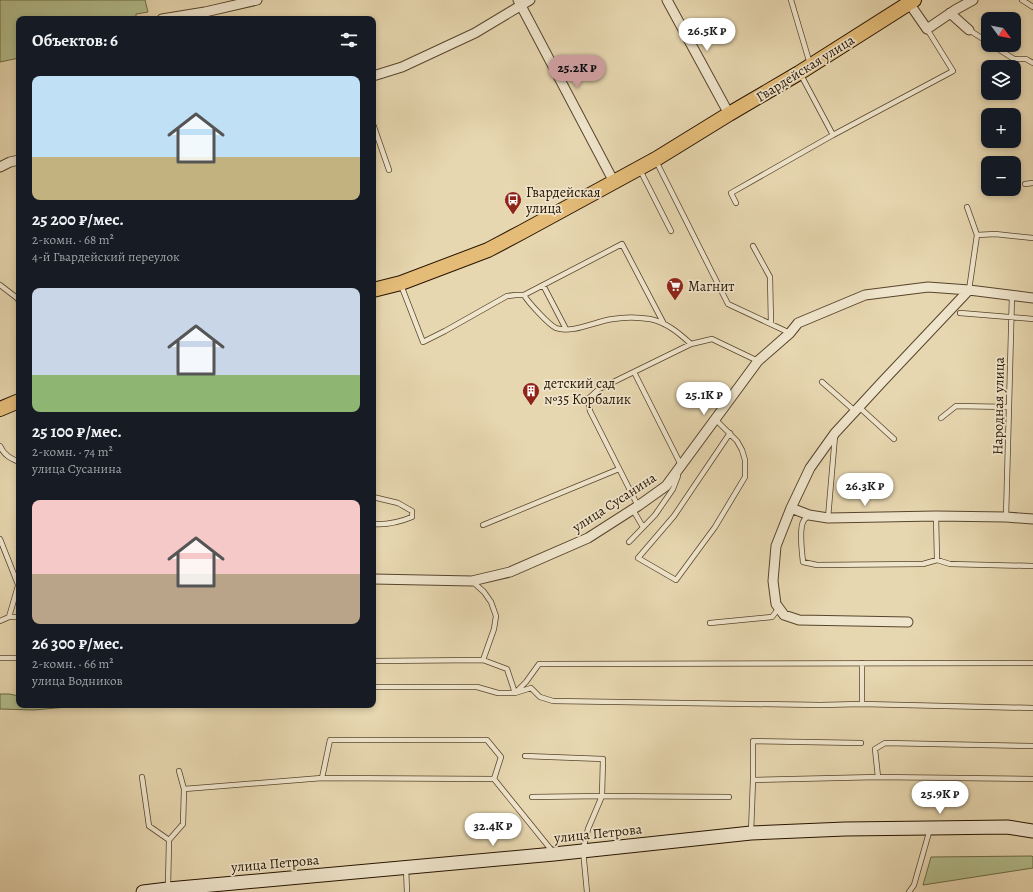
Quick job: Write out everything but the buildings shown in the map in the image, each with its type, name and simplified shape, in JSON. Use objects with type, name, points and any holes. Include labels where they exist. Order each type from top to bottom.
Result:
[{"type":"main road","name":"Гвардейская улица","points":[[376,289],[400,283],[488,250],[522,232],[656,159],[912,2]]},
{"type":"main road","points":[[0,409],[16,402]]},
{"type":"street","points":[[180,16],[258,0]]},
{"type":"street","points":[[376,75],[402,68],[468,36],[519,3],[530,0]]},
{"type":"street","points":[[667,0],[729,114]]},
{"type":"street","points":[[912,2],[927,29],[950,13],[973,0]]},
{"type":"street","points":[[519,3],[614,182]]},
{"type":"street","points":[[950,13],[969,30]]},
{"type":"street","points":[[0,167],[16,161]]},
{"type":"street","name":"улица Сусанина","points":[[376,579],[472,582],[510,572],[588,538],[666,486],[758,361],[790,333],[798,323],[865,295],[928,287],[969,290],[1033,298]]},
{"type":"street","points":[[908,622],[799,620],[784,615],[776,604],[773,581],[776,546],[790,508],[810,468],[835,433],[969,290]]},
{"type":"street","points":[[790,508],[828,518],[936,516],[1033,518]]},
{"type":"street","name":"улица Петрова","points":[[143,892],[168,889],[199,889],[751,833],[845,829],[1007,827],[1033,831]]},
{"type":"lane","points":[[790,0],[805,69],[833,135]]},
{"type":"lane","points":[[1022,0],[1033,7]]},
{"type":"lane","points":[[736,203],[731,193],[833,135],[953,71],[927,29]]},
{"type":"lane","points":[[969,30],[981,38]]},
{"type":"lane","points":[[1003,52],[1014,59],[1026,59],[1033,63]]},
{"type":"lane","points":[[376,133],[389,170]]},
{"type":"lane","points":[[656,159],[728,304],[790,333]]},
{"type":"lane","points":[[639,168],[671,231]]},
{"type":"lane","points":[[1025,184],[1033,183]]},
{"type":"lane","points":[[967,207],[977,235],[969,290]]},
{"type":"lane","points":[[977,235],[995,234],[1033,238]]},
{"type":"lane","points":[[400,283],[423,342],[506,296],[524,295],[622,244],[664,324]]},
{"type":"lane","points":[[753,246],[770,277],[771,324]]},
{"type":"lane","points":[[0,285],[16,297]]},
{"type":"lane","points":[[543,285],[566,329]]},
{"type":"lane","points":[[524,295],[529,303],[554,328],[582,328],[612,319],[649,319],[672,328],[691,344]]},
{"type":"lane","name":"Народная улица","points":[[1006,517],[1012,296]]},
{"type":"lane","points":[[960,313],[1033,318]]},
{"type":"lane","points":[[643,527],[619,469],[590,411],[588,399],[599,389],[691,344],[712,340],[758,361]]},
{"type":"lane","points":[[629,542],[654,515],[673,490],[681,465],[634,372]]},
{"type":"lane","points":[[822,382],[894,439]]},
{"type":"lane","points":[[941,418],[956,406],[1009,407]]},
{"type":"lane","points":[[715,419],[730,433],[737,441],[742,450],[745,460],[745,477],[715,527],[676,580],[638,558],[674,516],[730,433]]},
{"type":"lane","points":[[828,518],[835,433]]},
{"type":"lane","points":[[0,446],[3,452],[11,459],[16,461]]},
{"type":"lane","points":[[483,525],[619,469]]},
{"type":"lane","points":[[376,498],[398,503],[412,511],[412,517],[402,521],[376,524]]},
{"type":"lane","points":[[809,514],[803,521],[802,528],[803,562],[817,565],[923,564],[937,560],[950,564],[1033,566]]},
{"type":"lane","points":[[936,516],[937,560]]},
{"type":"lane","points":[[0,539],[16,579]]},
{"type":"lane","points":[[472,582],[488,597],[496,616],[494,628],[483,660]]},
{"type":"lane","points":[[9,618],[16,596]]},
{"type":"lane","points":[[710,623],[772,617],[779,608]]},
{"type":"lane","points":[[0,621],[16,617]]},
{"type":"lane","points":[[0,658],[16,658]]},
{"type":"lane","points":[[376,661],[483,660],[507,669],[515,693]]},
{"type":"lane","points":[[862,663],[862,704]]},
{"type":"lane","points":[[515,693],[526,682],[539,664],[1033,663]]},
{"type":"lane","points":[[376,687],[477,687],[498,693],[515,693],[531,688],[540,697],[553,701],[821,705],[862,704],[1033,708]]},
{"type":"lane","points":[[322,778],[330,740],[487,740],[502,756],[494,779]]},
{"type":"lane","points":[[751,833],[753,741],[860,743]]},
{"type":"lane","points":[[878,777],[875,748],[885,743],[1033,746]]},
{"type":"lane","points":[[526,756],[603,759],[602,796],[588,829],[583,850],[587,892]]},
{"type":"lane","points":[[168,889],[169,840],[183,824],[184,789],[179,771]]},
{"type":"lane","points":[[142,777],[149,826],[169,840]]},
{"type":"lane","points":[[753,780],[878,777],[1033,779]]},
{"type":"lane","points":[[184,789],[322,778],[494,779]]},
{"type":"lane","points":[[494,779],[554,854]]},
{"type":"lane","points":[[532,797],[729,797]]},
{"type":"lane","points":[[909,892],[914,885],[930,828]]},
{"type":"lane","points":[[406,867],[407,892]]},
{"type":"green space","points":[[0,0],[145,0],[148,12],[136,14],[136,16],[16,16],[16,59],[0,62]]},
{"type":"green space","points":[[0,694],[16,695],[16,708],[56,708],[34,710],[0,709]]},
{"type":"green space","points":[[1032,856],[1033,868],[923,885],[931,857]]},
{"type":"place","name":"Гвардейская улица","points":[[513,215]]},
{"type":"place","name":"Магнит","points":[[675,301]]},
{"type":"place","name":"детский сад №35 Корбалик","points":[[531,406]]}]
